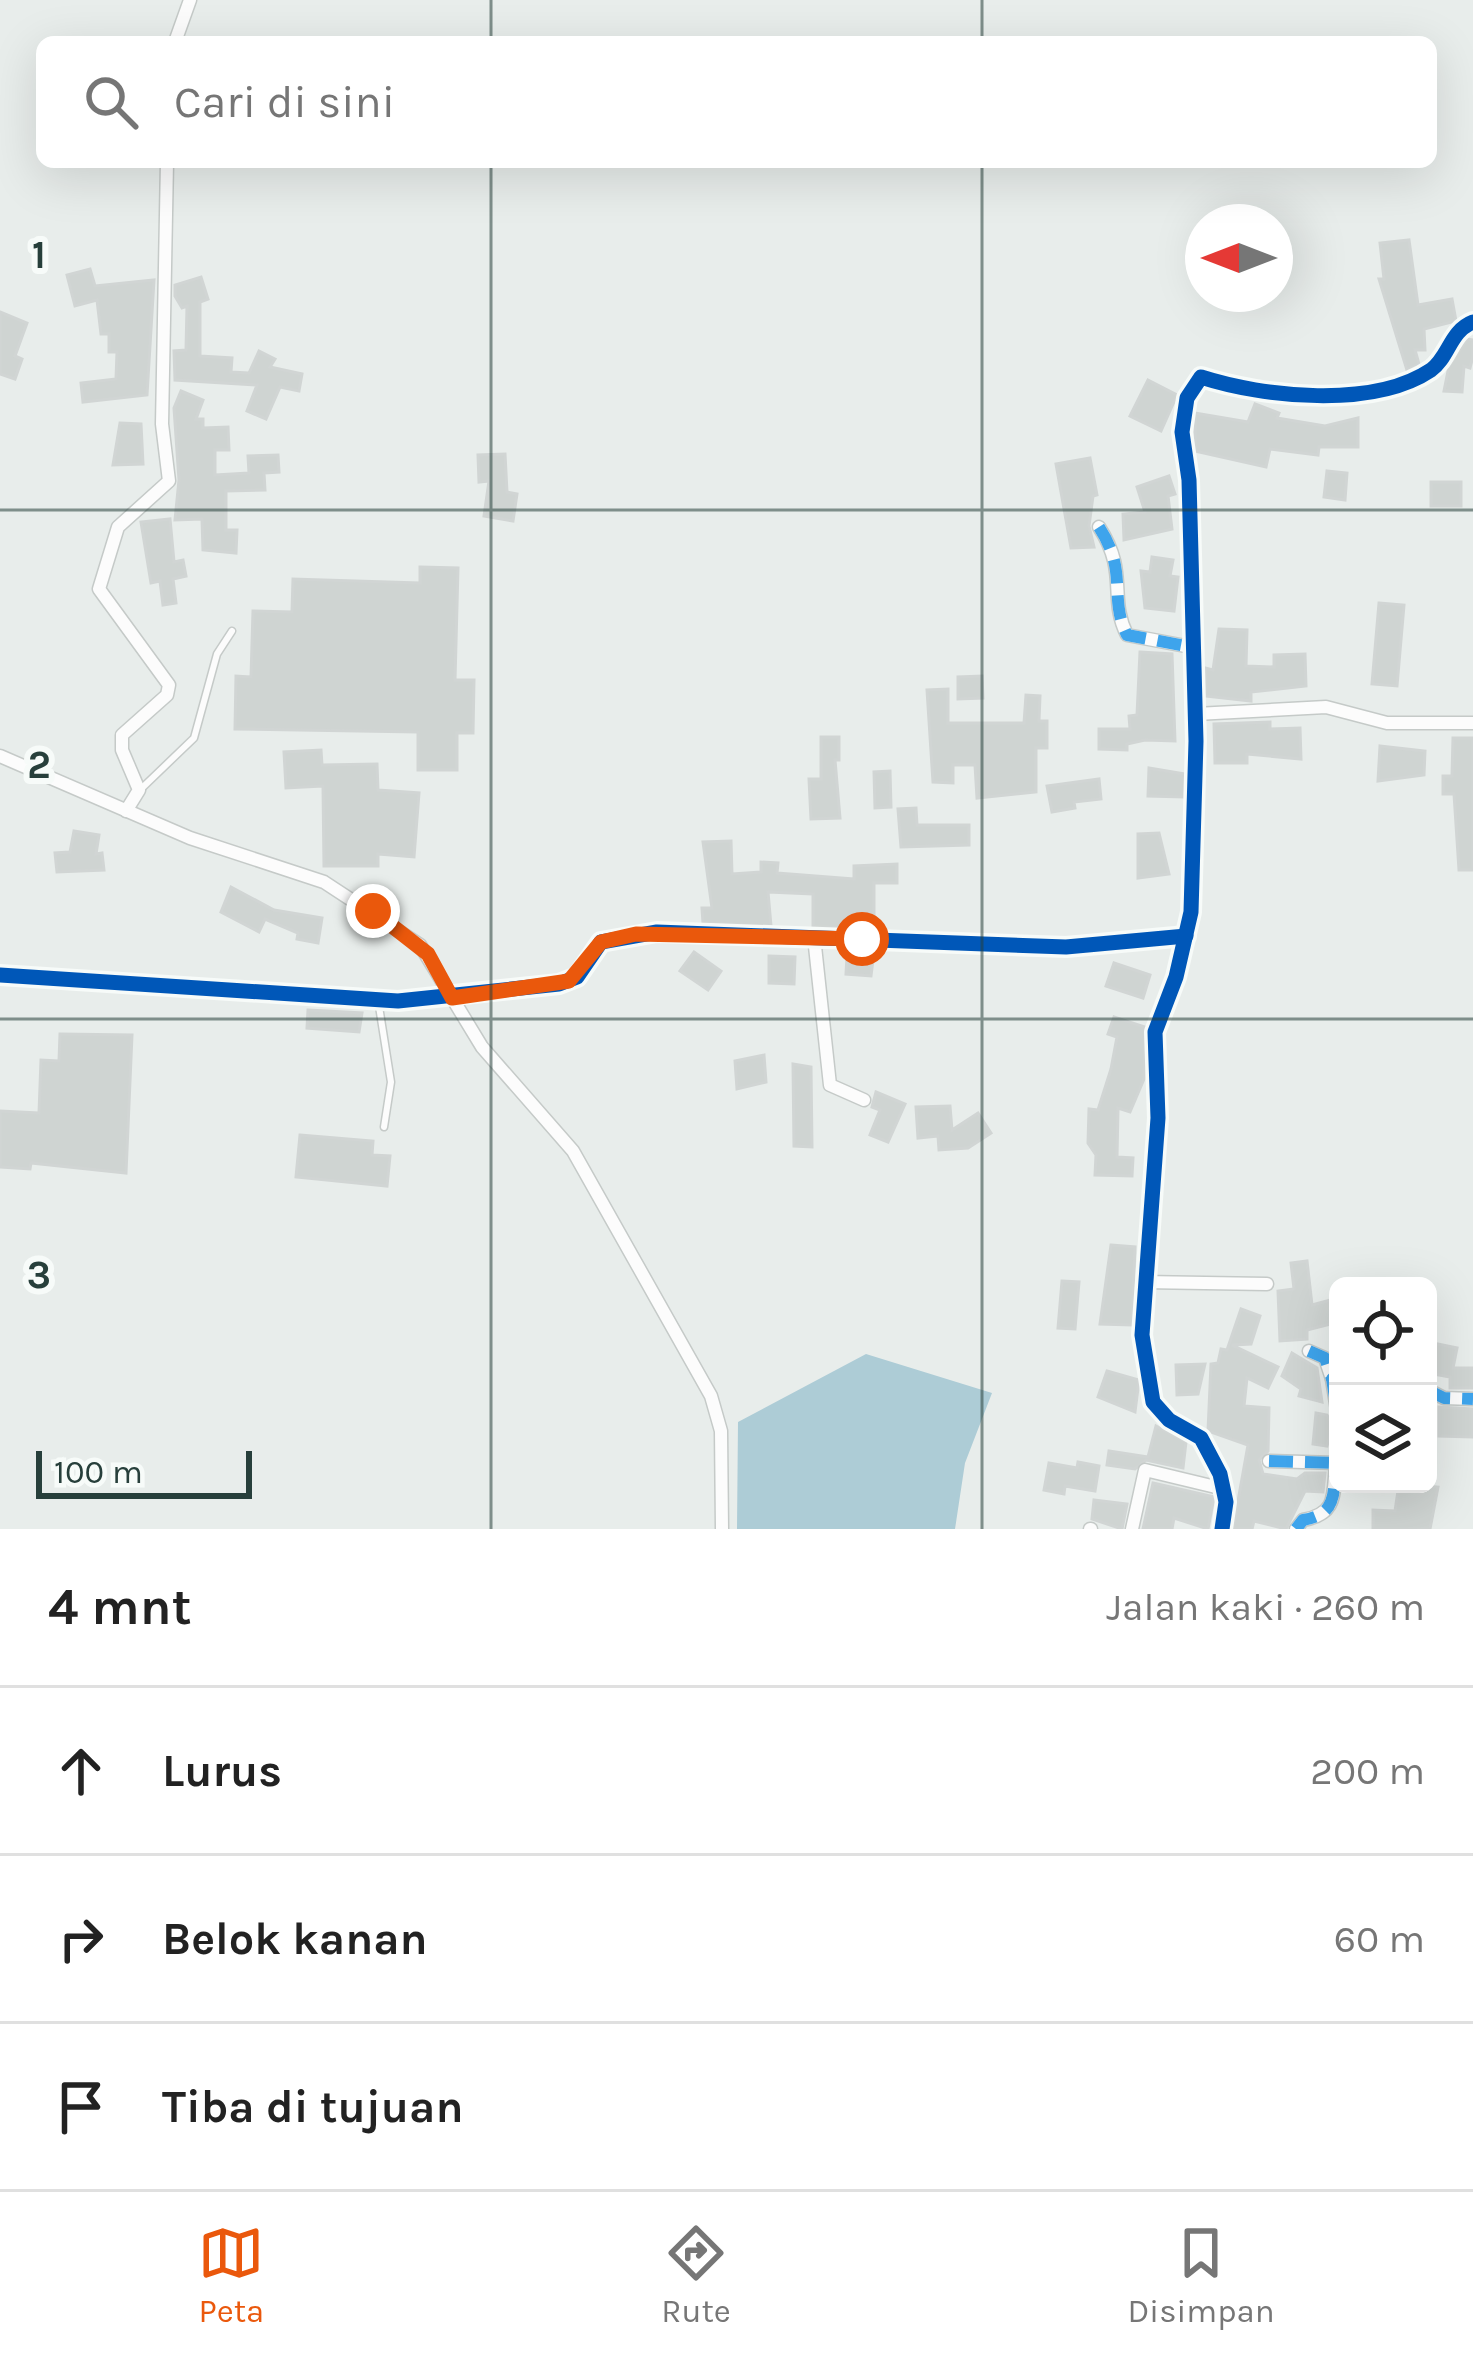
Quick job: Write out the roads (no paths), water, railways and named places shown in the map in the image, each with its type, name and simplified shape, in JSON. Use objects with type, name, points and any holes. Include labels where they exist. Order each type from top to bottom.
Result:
[{"type":"street","points":[[177,36],[190,0]]},
{"type":"street","points":[[126,812],[139,790],[122,750],[122,735],[167,694],[169,685],[107,606],[99,585],[118,526],[169,481],[162,424],[167,168]]},
{"type":"street","points":[[1222,1529],[1224,1489],[1201,1438],[1169,1420],[1153,1402],[1142,1335],[1158,1118],[1155,1032],[1186,936],[1196,714],[1189,480],[1182,432],[1187,398],[1197,379],[1238,390],[1307,396],[1383,389],[1433,369],[1460,327],[1473,322]]},
{"type":"street","points":[[1100,527],[1118,556],[1121,622],[1127,635],[1191,647]]},
{"type":"street","points":[[1196,714],[1326,707],[1387,723],[1473,723]]},
{"type":"street","points":[[0,756],[126,812],[324,882],[419,945],[497,1067],[573,1150],[711,1396],[721,1430],[722,1529]]},
{"type":"street","points":[[0,974],[378,1000],[452,998],[569,981],[601,942],[657,932],[1066,947],[1186,936]]},
{"type":"street","points":[[814,937],[830,1085],[864,1100]]},
{"type":"street","points":[[1143,1282],[1267,1284]]},
{"type":"street","points":[[1309,1351],[1325,1358],[1329,1366]]},
{"type":"street","points":[[1437,1394],[1473,1399]]},
{"type":"street","points":[[1269,1460],[1329,1463]]},
{"type":"street","points":[[1132,1529],[1145,1470],[1224,1489]]},
{"type":"street","points":[[1296,1529],[1303,1520],[1324,1515],[1332,1507],[1333,1493]]},
{"type":"lane","points":[[139,790],[194,737],[217,654],[232,631]]},
{"type":"lane","points":[[378,1000],[391,1082],[384,1127]]},
{"type":"water","points":[[866,1354],[992,1393],[965,1463],[955,1529],[737,1529],[738,1422]]}]
